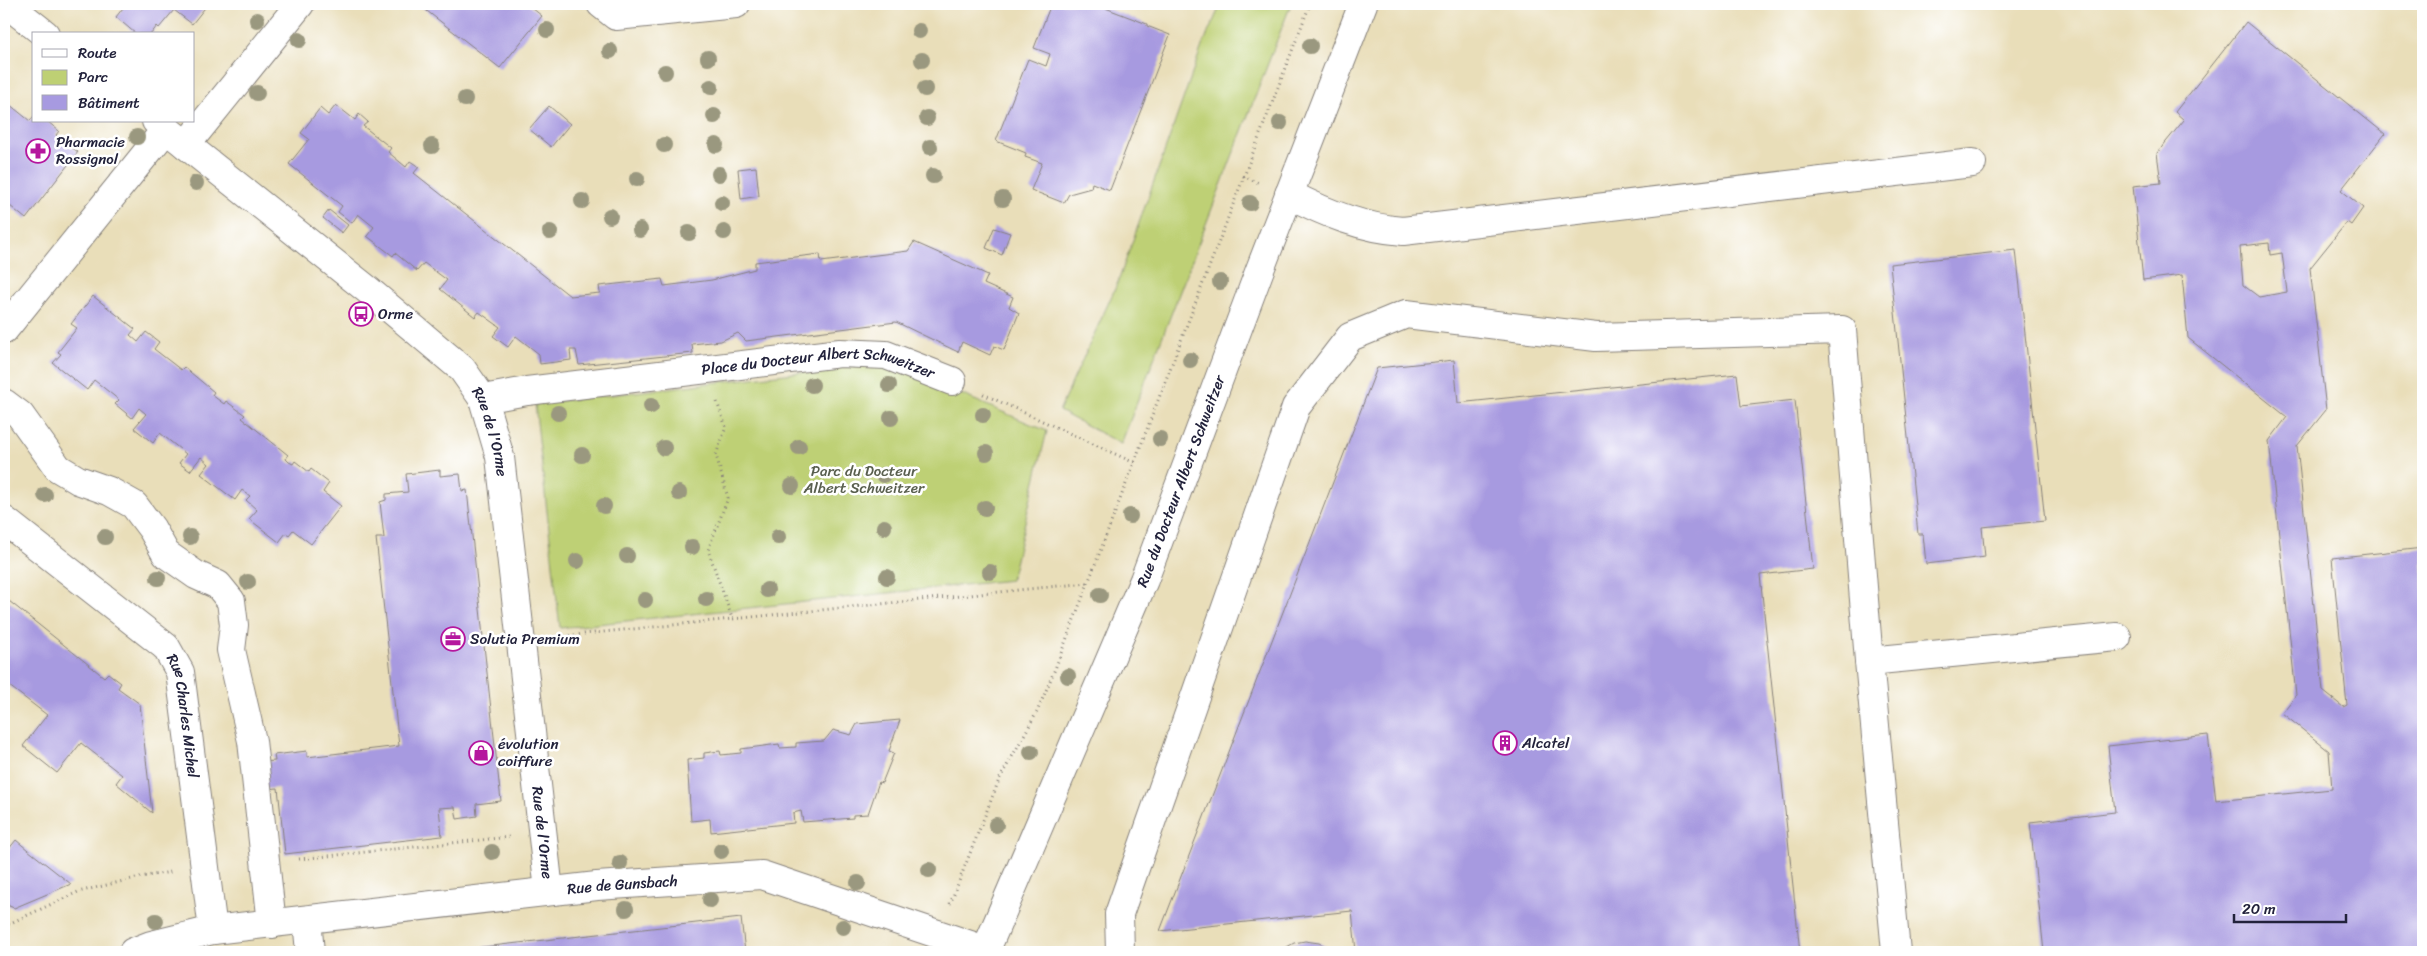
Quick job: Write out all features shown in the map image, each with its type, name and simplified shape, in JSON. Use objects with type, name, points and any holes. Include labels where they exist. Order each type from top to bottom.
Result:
[{"type":"street","points":[[7,4],[42,32]]},
{"type":"street","points":[[195,107],[300,4]]},
{"type":"street","points":[[601,4],[616,16],[736,4]]},
{"type":"street","name":"Rue du Docteur Albert Schweitzer","points":[[985,951],[1144,580],[1289,194],[1363,4]]},
{"type":"street","points":[[4,330],[180,122]]},
{"type":"street","name":"Rue de l'Orme","points":[[170,132],[368,290],[462,369],[483,399],[500,456],[549,891]]},
{"type":"street","points":[[1289,194],[1356,224],[1403,231],[1972,163]]},
{"type":"street","points":[[1120,952],[1119,914],[1296,408],[1350,337],[1406,314],[1596,337],[1842,330],[1869,661],[1896,952]]},
{"type":"street","name":"Place du Docteur Albert Schweitzer","points":[[483,399],[528,391],[840,353],[886,355],[952,381]]},
{"type":"street","points":[[4,403],[20,415],[58,468],[78,480],[109,491],[134,505],[152,529],[166,554],[196,574],[218,585],[231,601],[234,625],[231,650],[252,741],[272,924]]},
{"type":"street","name":"Rue Charles Michel","points":[[4,520],[166,648],[180,672],[213,930]]},
{"type":"street","points":[[1869,661],[2117,637]]},
{"type":"street","name":"Rue de Gunsbach","points":[[133,952],[151,945],[213,930],[549,891],[652,881],[762,874],[985,951]]},
{"type":"street","points":[[306,920],[310,952]]},
{"type":"path","points":[[949,907],[999,780],[1037,712],[1135,463],[1310,4]]},
{"type":"path","points":[[715,369],[716,399],[726,427],[716,455],[728,498],[708,550],[732,618]]},
{"type":"path","name":"Place du Docteur Albert Schweitzer","points":[[952,381],[1135,463]]},
{"type":"path","points":[[521,640],[1088,583]]},
{"type":"green space","points":[[1221,4],[1291,4],[1121,444],[1059,411],[1118,282],[1202,46]]},
{"type":"green space","name":"Parc du Docteur Albert Schweitzer","points":[[886,362],[1047,431],[1011,580],[560,628],[535,404]]},
{"type":"building","points":[[126,4],[208,4],[192,24],[174,10],[159,28],[157,26],[152,32],[134,32],[116,17]]},
{"type":"building","points":[[418,4],[527,4],[542,16],[500,68]]},
{"type":"building","points":[[1051,4],[1087,4],[1093,6],[1095,4],[1170,35],[1110,190],[1092,183],[1091,188],[1069,194],[1064,203],[1031,190],[1042,163],[1025,157],[1026,153],[996,141],[1028,59],[1046,66],[1050,54],[1034,48]]},
{"type":"building","points":[[2246,22],[2385,134],[2341,190],[2363,208],[2351,225],[2347,222],[2310,268],[2326,410],[2297,446],[2323,691],[2343,707],[2347,705],[2332,558],[2423,548],[2423,952],[2044,952],[2030,822],[2115,812],[2108,746],[2208,735],[2216,801],[2332,789],[2329,751],[2282,713],[2296,695],[2269,441],[2287,417],[2188,338],[2182,275],[2143,280],[2133,186],[2161,183],[2157,153],[2184,120],[2175,112]],"holes":[[[2269,243],[2270,255],[2282,253],[2287,292],[2259,297],[2243,285],[2240,246]]]},
{"type":"building","points":[[4,100],[30,121],[32,118],[32,122],[48,122],[59,131],[56,135],[78,152],[26,219],[4,201]]},
{"type":"building","points":[[336,105],[355,120],[359,114],[368,122],[363,126],[391,148],[388,152],[406,167],[410,161],[419,167],[414,173],[570,296],[600,293],[599,286],[662,279],[664,286],[712,280],[755,269],[755,262],[820,254],[821,262],[908,251],[914,242],[988,275],[984,284],[1013,297],[1009,307],[1019,313],[1004,350],[994,346],[990,355],[962,342],[958,352],[896,322],[746,341],[738,333],[721,341],[692,344],[693,353],[579,365],[576,350],[570,350],[571,360],[540,364],[539,354],[516,336],[508,347],[493,336],[500,327],[479,312],[475,317],[440,289],[447,280],[424,263],[417,271],[395,253],[393,256],[367,236],[374,227],[358,214],[352,223],[338,212],[342,206],[289,164],[309,139],[301,133],[320,108],[328,115]]},
{"type":"building","points":[[549,106],[570,124],[551,147],[529,129]]},
{"type":"building","points":[[756,167],[759,196],[741,199],[738,169]]},
{"type":"building","points":[[329,210],[348,225],[342,233],[323,218]]},
{"type":"building","points":[[994,228],[1010,233],[1002,255],[986,248]]},
{"type":"building","points":[[2016,250],[2045,521],[1982,527],[1985,557],[1926,564],[1923,534],[1918,534],[1890,264]]},
{"type":"building","points":[[93,296],[135,329],[130,335],[138,342],[146,332],[159,342],[154,349],[181,370],[184,367],[214,392],[212,395],[224,404],[226,401],[245,415],[242,418],[288,455],[286,459],[289,462],[293,464],[295,461],[309,472],[311,469],[329,483],[323,492],[341,506],[311,544],[293,530],[289,535],[286,533],[279,542],[249,519],[257,510],[246,500],[250,496],[242,490],[235,500],[201,474],[209,464],[201,457],[190,471],[179,463],[186,454],[160,433],[153,443],[134,428],[146,414],[139,408],[132,418],[115,404],[119,400],[94,380],[87,390],[53,363],[61,354],[58,352],[77,328],[71,324]]},
{"type":"building","name":"Alcatel","points":[[1454,360],[1458,403],[1737,374],[1741,406],[1795,400],[1813,569],[1760,575],[1800,952],[1356,952],[1352,911],[1160,931],[1377,368]]},
{"type":"building","points":[[440,470],[440,476],[460,474],[462,491],[467,490],[501,801],[476,804],[477,816],[457,819],[455,807],[439,808],[442,836],[285,854],[278,788],[265,789],[262,762],[275,761],[274,755],[307,751],[307,757],[399,746],[376,538],[384,538],[380,502],[386,500],[386,494],[408,492],[406,474]]},
{"type":"building","points":[[4,597],[104,677],[108,673],[121,683],[118,688],[140,704],[152,813],[116,783],[122,775],[81,743],[57,773],[23,746],[47,715],[4,682]]},
{"type":"building","points":[[900,720],[889,751],[894,753],[882,783],[879,782],[868,814],[853,815],[853,818],[803,822],[801,811],[793,813],[794,823],[711,832],[710,819],[691,821],[687,760],[704,758],[704,753],[720,751],[721,755],[741,753],[741,749],[779,744],[780,748],[796,747],[796,743],[824,741],[833,730],[851,735],[857,724]]},
{"type":"building","points":[[16,840],[71,884],[14,908],[9,906],[4,898],[7,893],[4,890],[4,855]]},
{"type":"building","points":[[741,918],[745,952],[447,952],[447,951]]},
{"type":"building","points":[[1305,941],[1319,943],[1337,952],[1278,952],[1294,943]]},
{"type":"place","name":"Pharmacie Rossignol","points":[[38,151]]},
{"type":"place","name":"Orme","points":[[361,314]]},
{"type":"place","name":"Solutia Premium","points":[[453,639]]},
{"type":"place","name":"Alcatel","points":[[1505,743]]},
{"type":"place","name":"évolution coiffure","points":[[481,753]]}]
